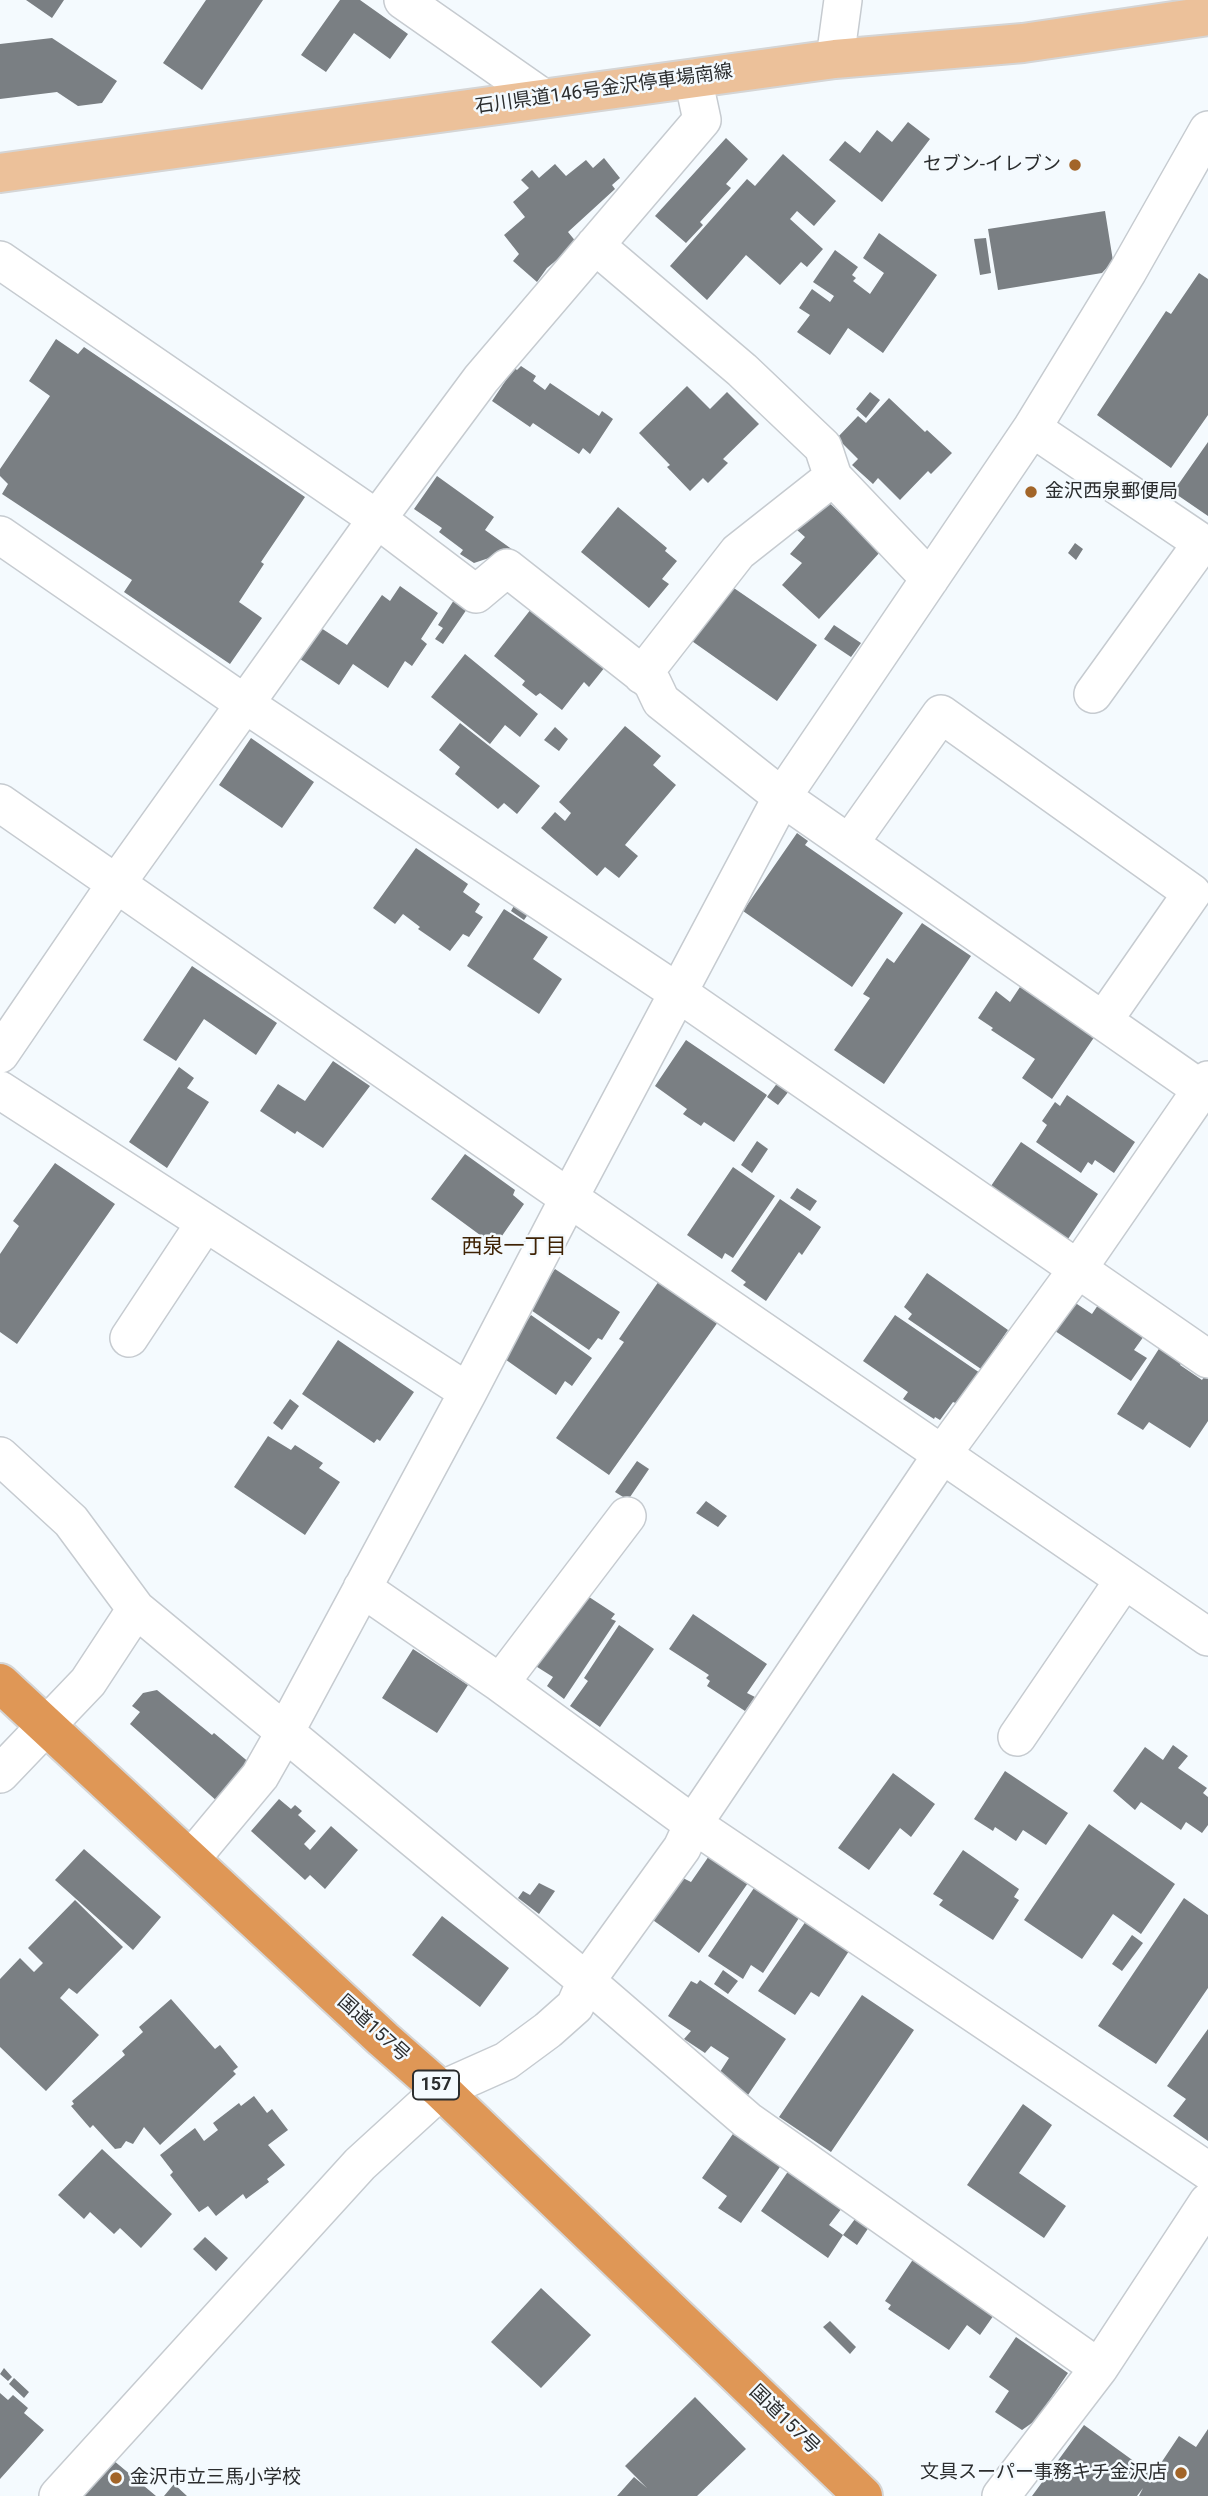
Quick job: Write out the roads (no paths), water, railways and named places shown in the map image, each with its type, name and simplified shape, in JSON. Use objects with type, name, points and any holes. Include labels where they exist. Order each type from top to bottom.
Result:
[{"type":"highway","name":"国道157号","points":[[0,1683],[441,2090],[863,2496]]},
{"type":"main road","name":"石川県道146号金沢停車場南線","points":[[0,173],[835,59],[1023,43],[1208,16]]},
{"type":"street","points":[[403,0],[543,98]]},
{"type":"street","points":[[835,59],[843,0]]},
{"type":"street","points":[[0,1054],[116,884],[377,519],[481,379],[702,120],[693,78]]},
{"type":"street","points":[[190,1860],[260,1776],[285,1732],[782,797],[1032,428],[1128,271],[1208,130]]},
{"type":"street","points":[[595,245],[742,370],[823,447],[833,477],[930,579]]},
{"type":"street","points":[[0,260],[377,519],[476,594],[507,568],[652,682],[661,701],[782,797],[1103,1021],[1206,1088],[943,1453],[693,1824],[682,1847],[580,1993],[548,2030],[506,2061],[441,2090],[359,2164],[58,2496]]},
{"type":"street","points":[[1032,428],[1205,545],[1093,694]]},
{"type":"street","points":[[642,675],[738,552],[833,477]]},
{"type":"street","points":[[0,535],[245,704],[677,992],[1208,1359]]},
{"type":"street","points":[[849,844],[941,714],[1192,892],[1103,1021]]},
{"type":"street","points":[[0,803],[569,1198],[1208,1636]]},
{"type":"street","points":[[0,1090],[468,1392]]},
{"type":"street","points":[[129,1338],[205,1223]]},
{"type":"street","points":[[0,1456],[71,1521],[136,1609],[285,1732],[580,1993],[747,2120],[1099,2368]]},
{"type":"street","points":[[500,1683],[627,1516]]},
{"type":"street","points":[[1017,1737],[1124,1580]]},
{"type":"street","points":[[362,1588],[500,1683],[693,1824],[1208,2171]]},
{"type":"street","points":[[0,1774],[47,1728],[88,1682],[136,1609]]},
{"type":"street","points":[[1001,2496],[1099,2368],[1208,2202]]},
{"type":"place","name":"セブン-イレブン","points":[[1075,165]]},
{"type":"place","name":"金沢西泉郵便局","points":[[1031,492]]},
{"type":"place","name":"文具スーパー事務キチ金沢店","points":[[1181,2473]]},
{"type":"place","name":"金沢市立三馬小学校","points":[[116,2478]]},
{"type":"district","name":"西泉一丁目","points":[[514,1248]]}]
